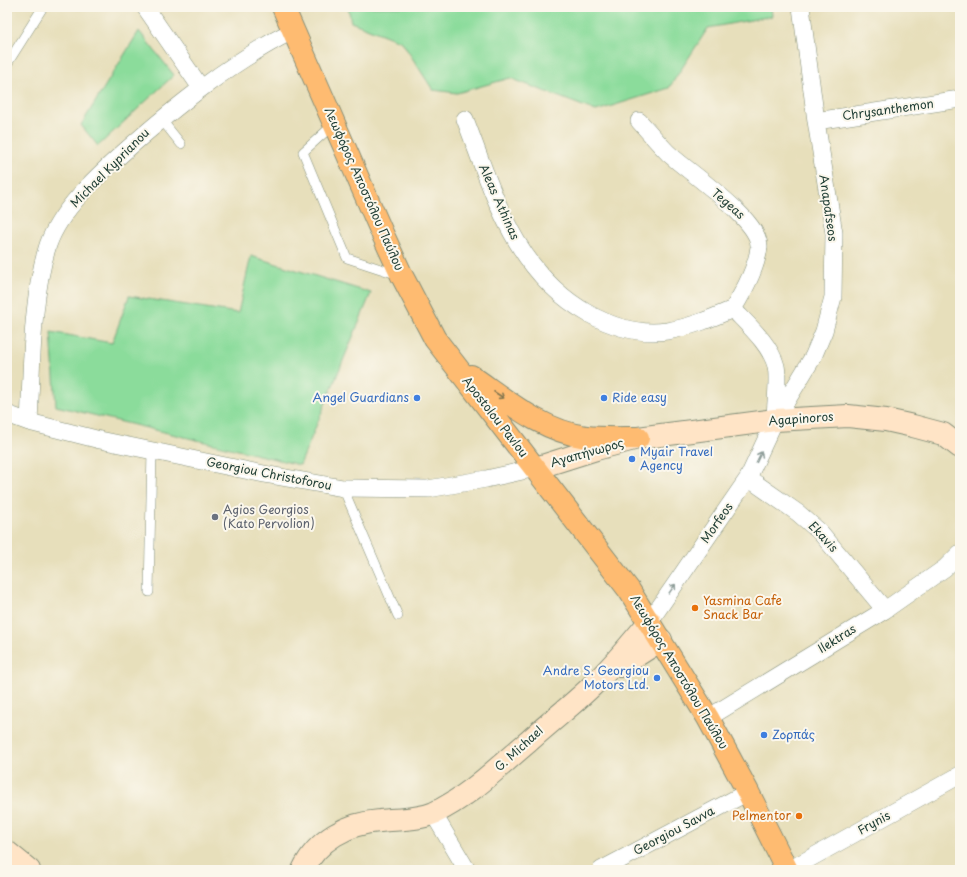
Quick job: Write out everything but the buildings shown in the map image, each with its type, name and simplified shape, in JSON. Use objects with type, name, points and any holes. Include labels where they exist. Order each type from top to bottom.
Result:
[{"type":"main road","name":"Λεωφόρος Αποστόλου Παύλου","points":[[283,7],[402,276],[435,338],[455,366]]},
{"type":"main road","points":[[455,366],[547,425],[565,432],[586,437],[638,438]]},
{"type":"main road","name":"Apostolou Pavlou","points":[[455,366],[536,468]]},
{"type":"main road","name":"Agapinoros","points":[[638,438],[775,420],[848,416],[886,420],[943,434],[960,447]]},
{"type":"main road","name":"Αγαπήνωρος","points":[[536,468],[596,448],[638,438]]},
{"type":"main road","name":"Λεωφόρος Αποστόλου Παύλου","points":[[536,468],[629,590],[650,621],[708,718],[788,870]]},
{"type":"main road","name":"G. Michael","points":[[303,870],[314,851],[329,838],[346,829],[364,823],[407,819],[433,813],[456,800],[486,779],[600,678],[650,621]]},
{"type":"main road","name":"G. Michael","points":[[600,678],[661,640]]},
{"type":"main road","points":[[7,852],[29,870]]},
{"type":"street","points":[[145,7],[201,88]]},
{"type":"street","name":"Anapafseos","points":[[775,420],[813,357],[824,331],[833,296],[834,234],[816,121],[801,7]]},
{"type":"street","name":"Michael Kyprianou","points":[[29,422],[36,312],[40,275],[49,244],[65,214],[87,188],[161,119],[201,88],[294,30]]},
{"type":"street","name":"Chrysanthemon","points":[[816,121],[960,99]]},
{"type":"street","name":"Aleas Athinas","points":[[465,119],[502,216],[518,246],[547,284],[577,307],[604,322],[631,331],[667,331],[697,324],[733,308]]},
{"type":"street","name":"Tegeas","points":[[639,121],[668,153],[738,211],[756,233],[759,246],[748,285],[733,308]]},
{"type":"street","points":[[733,308],[768,349],[773,358],[776,368],[775,420]]},
{"type":"street","name":"Georgiou Christoforou","points":[[7,414],[29,422],[152,451],[264,474],[343,488],[428,489],[486,479],[536,468]]},
{"type":"street","name":"Morfeos","points":[[650,621],[748,478],[775,420]]},
{"type":"street","name":"Ekavis","points":[[748,478],[798,513],[820,532],[884,610]]},
{"type":"street","name":"Ilektras","points":[[708,718],[884,610],[945,568],[960,554]]},
{"type":"street","name":"Frynis","points":[[788,870],[960,775]]},
{"type":"street","name":"Georgiou Savva","points":[[601,870],[748,792]]},
{"type":"street","points":[[433,813],[468,870]]},
{"type":"lane","points":[[7,64],[43,7]]},
{"type":"lane","points":[[161,119],[181,144]]},
{"type":"lane","points":[[334,124],[303,152],[347,258],[402,276]]},
{"type":"lane","points":[[149,592],[152,451]]},
{"type":"lane","points":[[343,488],[398,616]]},
{"type":"green space","points":[[348,7],[771,7],[772,16],[708,28],[669,88],[596,111],[510,78],[457,93],[433,90],[402,42],[351,22]]},
{"type":"green space","points":[[139,31],[174,75],[98,146],[81,125]]},
{"type":"green space","points":[[251,256],[371,293],[300,465],[56,406],[51,332],[112,343],[129,296],[238,313]]},
{"type":"place","name":"Angel Guardians","points":[[417,398]]},
{"type":"place","name":"Ride easy","points":[[604,398]]},
{"type":"place","name":"Myair Travel Agency","points":[[632,459]]},
{"type":"place","name":"Agios Georgios (Kato Pervolion)","points":[[215,517]]},
{"type":"place","name":"Yasmina Cafe Snack Bar","points":[[695,608]]},
{"type":"place","name":"Andre S. Georgiou Motors Ltd.","points":[[657,678]]},
{"type":"place","name":"Ζορπάς","points":[[764,735]]},
{"type":"place","name":"Pelmentor","points":[[799,816]]}]
